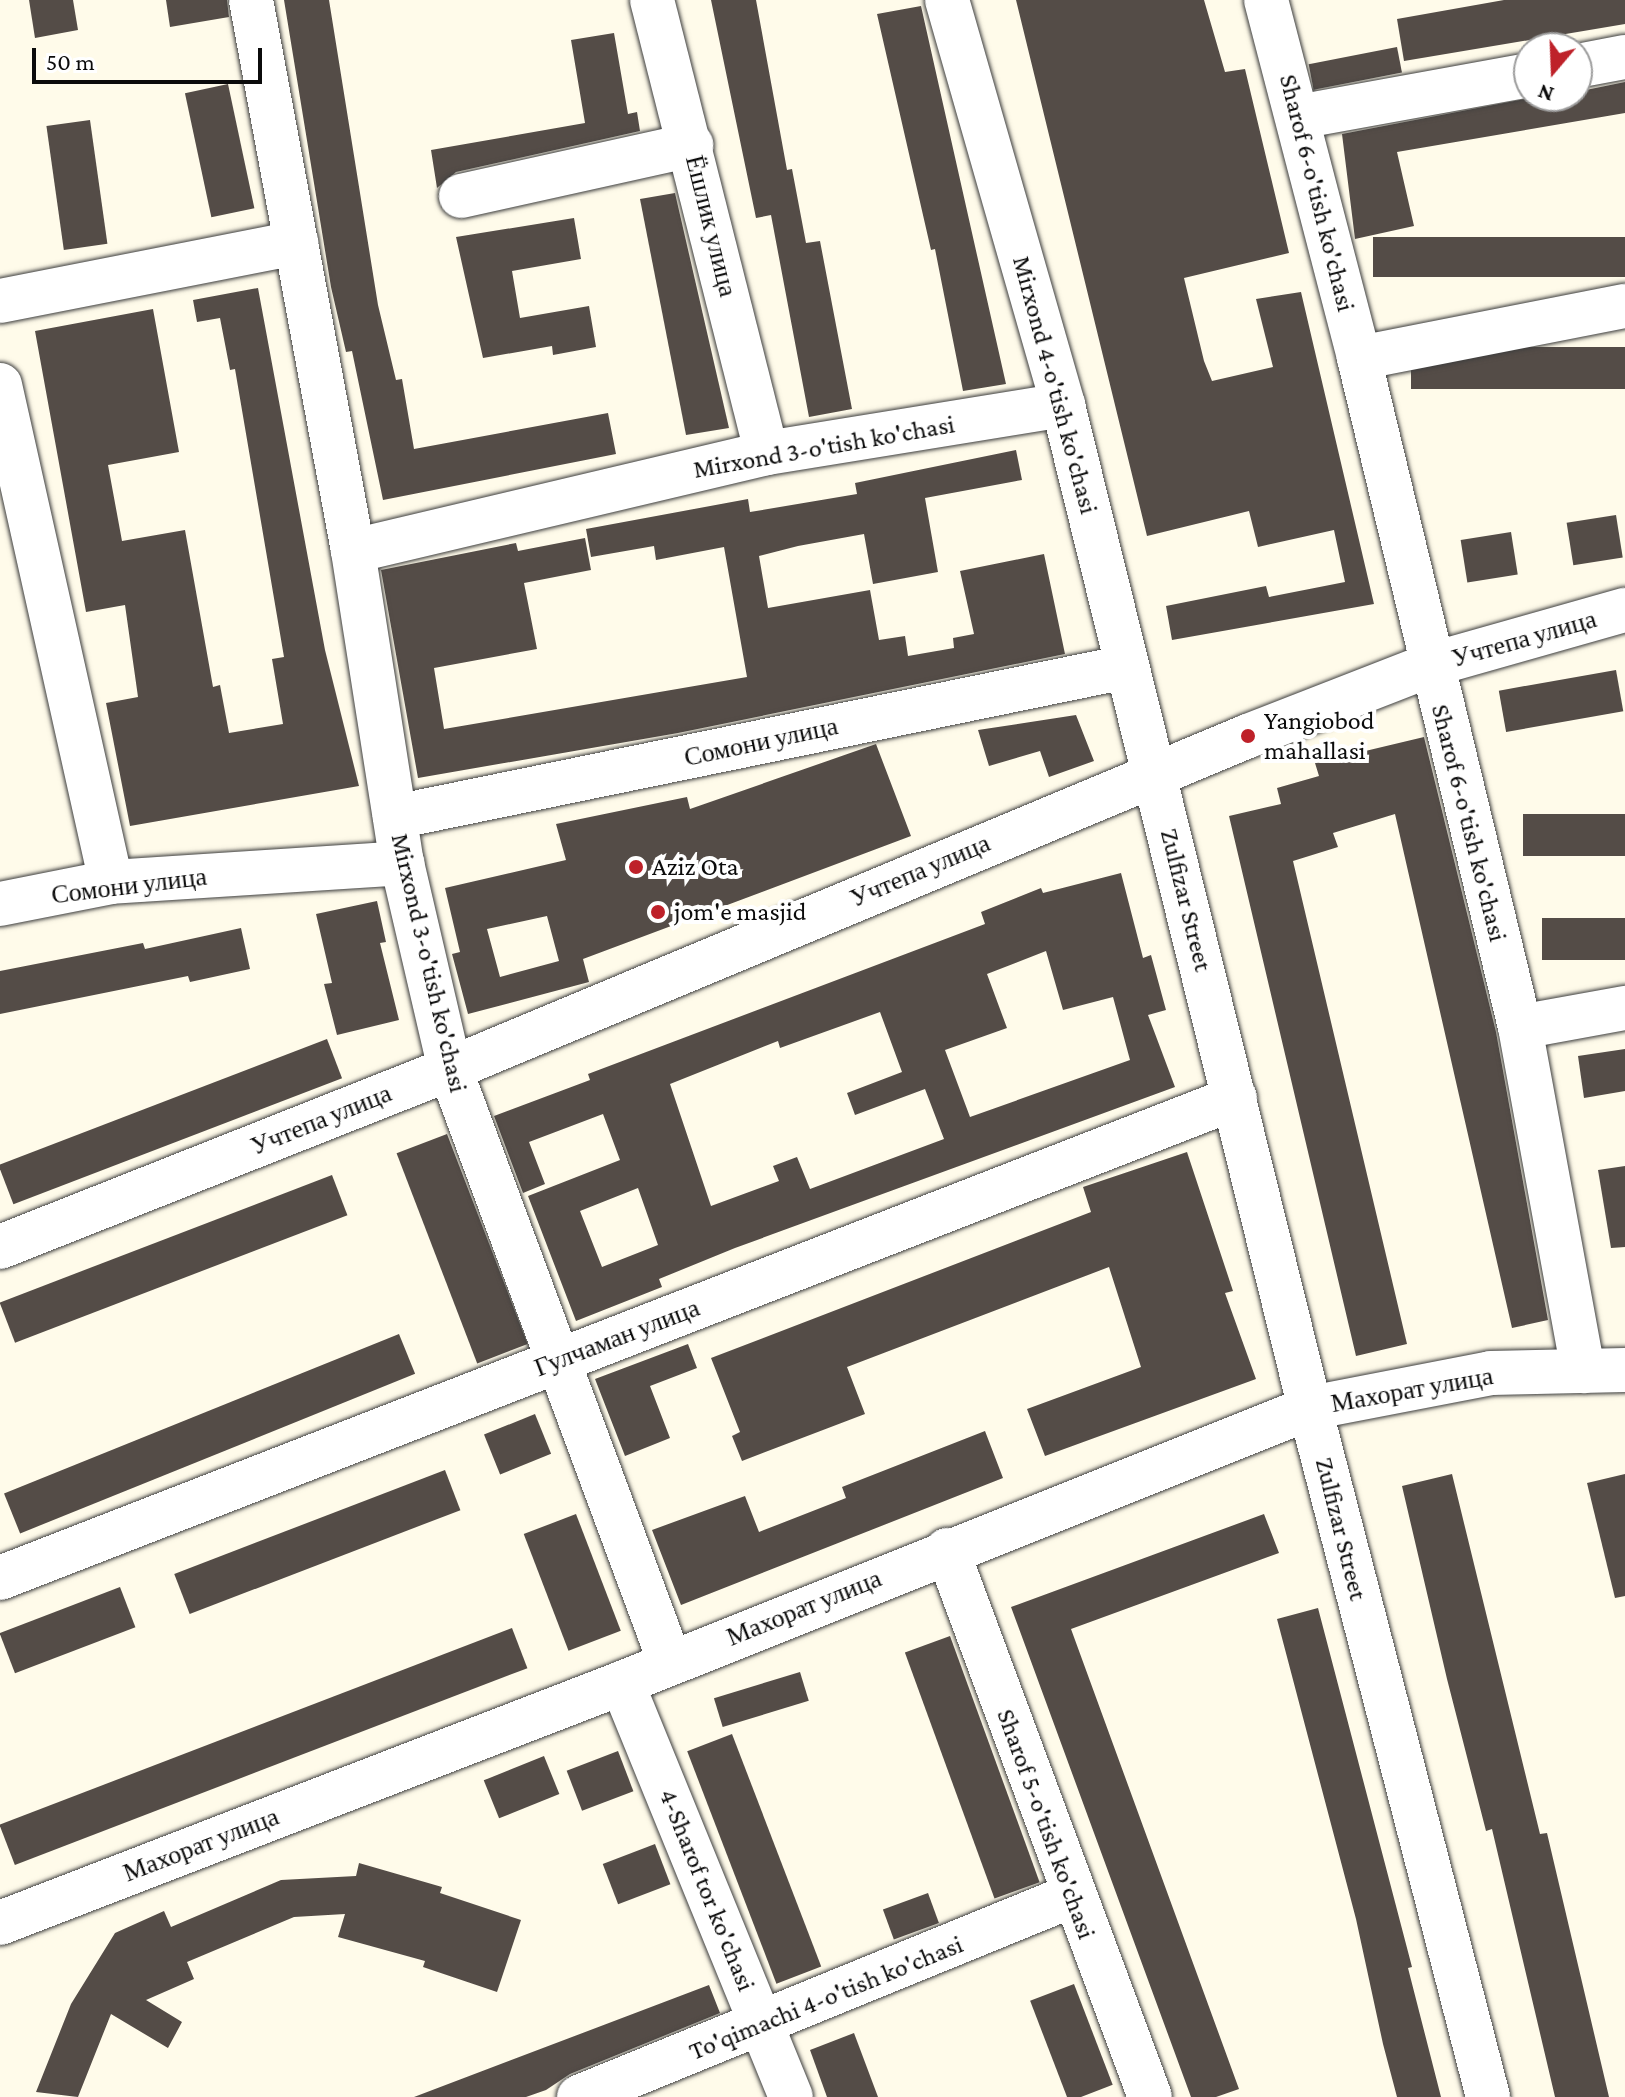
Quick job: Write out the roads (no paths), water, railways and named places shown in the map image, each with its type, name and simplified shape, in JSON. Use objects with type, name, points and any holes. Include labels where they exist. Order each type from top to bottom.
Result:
[{"type":"street","name":"Mirxond 3-o'tish ko'chasi","points":[[251,0],[353,551],[402,863],[450,1069],[555,1362]]},
{"type":"street","name":"Ёшлик улица","points":[[652,0],[767,453]]},
{"type":"street","name":"Mirxond 4-o'tish ko'chasi","points":[[947,0],[1063,405],[1126,667],[1155,773]]},
{"type":"street","name":"Sharof 6-o'tish ko'chasi","points":[[1266,0],[1359,358],[1430,665],[1604,1370]]},
{"type":"street","points":[[1593,63],[1625,57]]},
{"type":"street","points":[[1298,117],[1513,78]]},
{"type":"street","points":[[461,196],[691,145]]},
{"type":"street","points":[[0,301],[296,243]]},
{"type":"street","points":[[1359,358],[1625,306]]},
{"type":"street","points":[[0,385],[111,882]]},
{"type":"street","name":"Mirxond 3-o'tish ko'chasi","points":[[353,551],[767,453],[1063,405]]},
{"type":"street","name":"Учтепа улица","points":[[0,1247],[450,1069],[1155,773],[1430,665],[1625,610]]},
{"type":"street","name":"Сомони улица","points":[[395,817],[1126,667]]},
{"type":"street","name":"Zulfizar Street","points":[[1155,773],[1310,1408],[1488,2097]]},
{"type":"street","name":"Сомони улица","points":[[0,904],[111,882],[402,863]]},
{"type":"street","points":[[1520,1027],[1625,1008]]},
{"type":"street","name":"Гулчаман улица","points":[[0,1578],[1235,1098]]},
{"type":"street","points":[[555,1362],[670,1662]]},
{"type":"street","name":"Махорат улица","points":[[0,1923],[622,1683],[947,1550],[1310,1408],[1491,1373],[1604,1370]]},
{"type":"street","name":"Sharof 5-o'tish ko'chasi","points":[[947,1550],[1071,1896],[1150,2097]]},
{"type":"street","name":"4-Sharof tor ko'chasi","points":[[622,1683],[791,2097]]},
{"type":"street","name":"To'qimachi 4-o'tish ko'chasi","points":[[579,2097],[763,2026],[1071,1896]]},
{"type":"place","name":"Yangiobod mahallasi","points":[[1248,736]]},
{"type":"place","name":"Aziz Ota","points":[[636,867]]},
{"type":"place","name":"jom'e masjid","points":[[658,912]]}]
